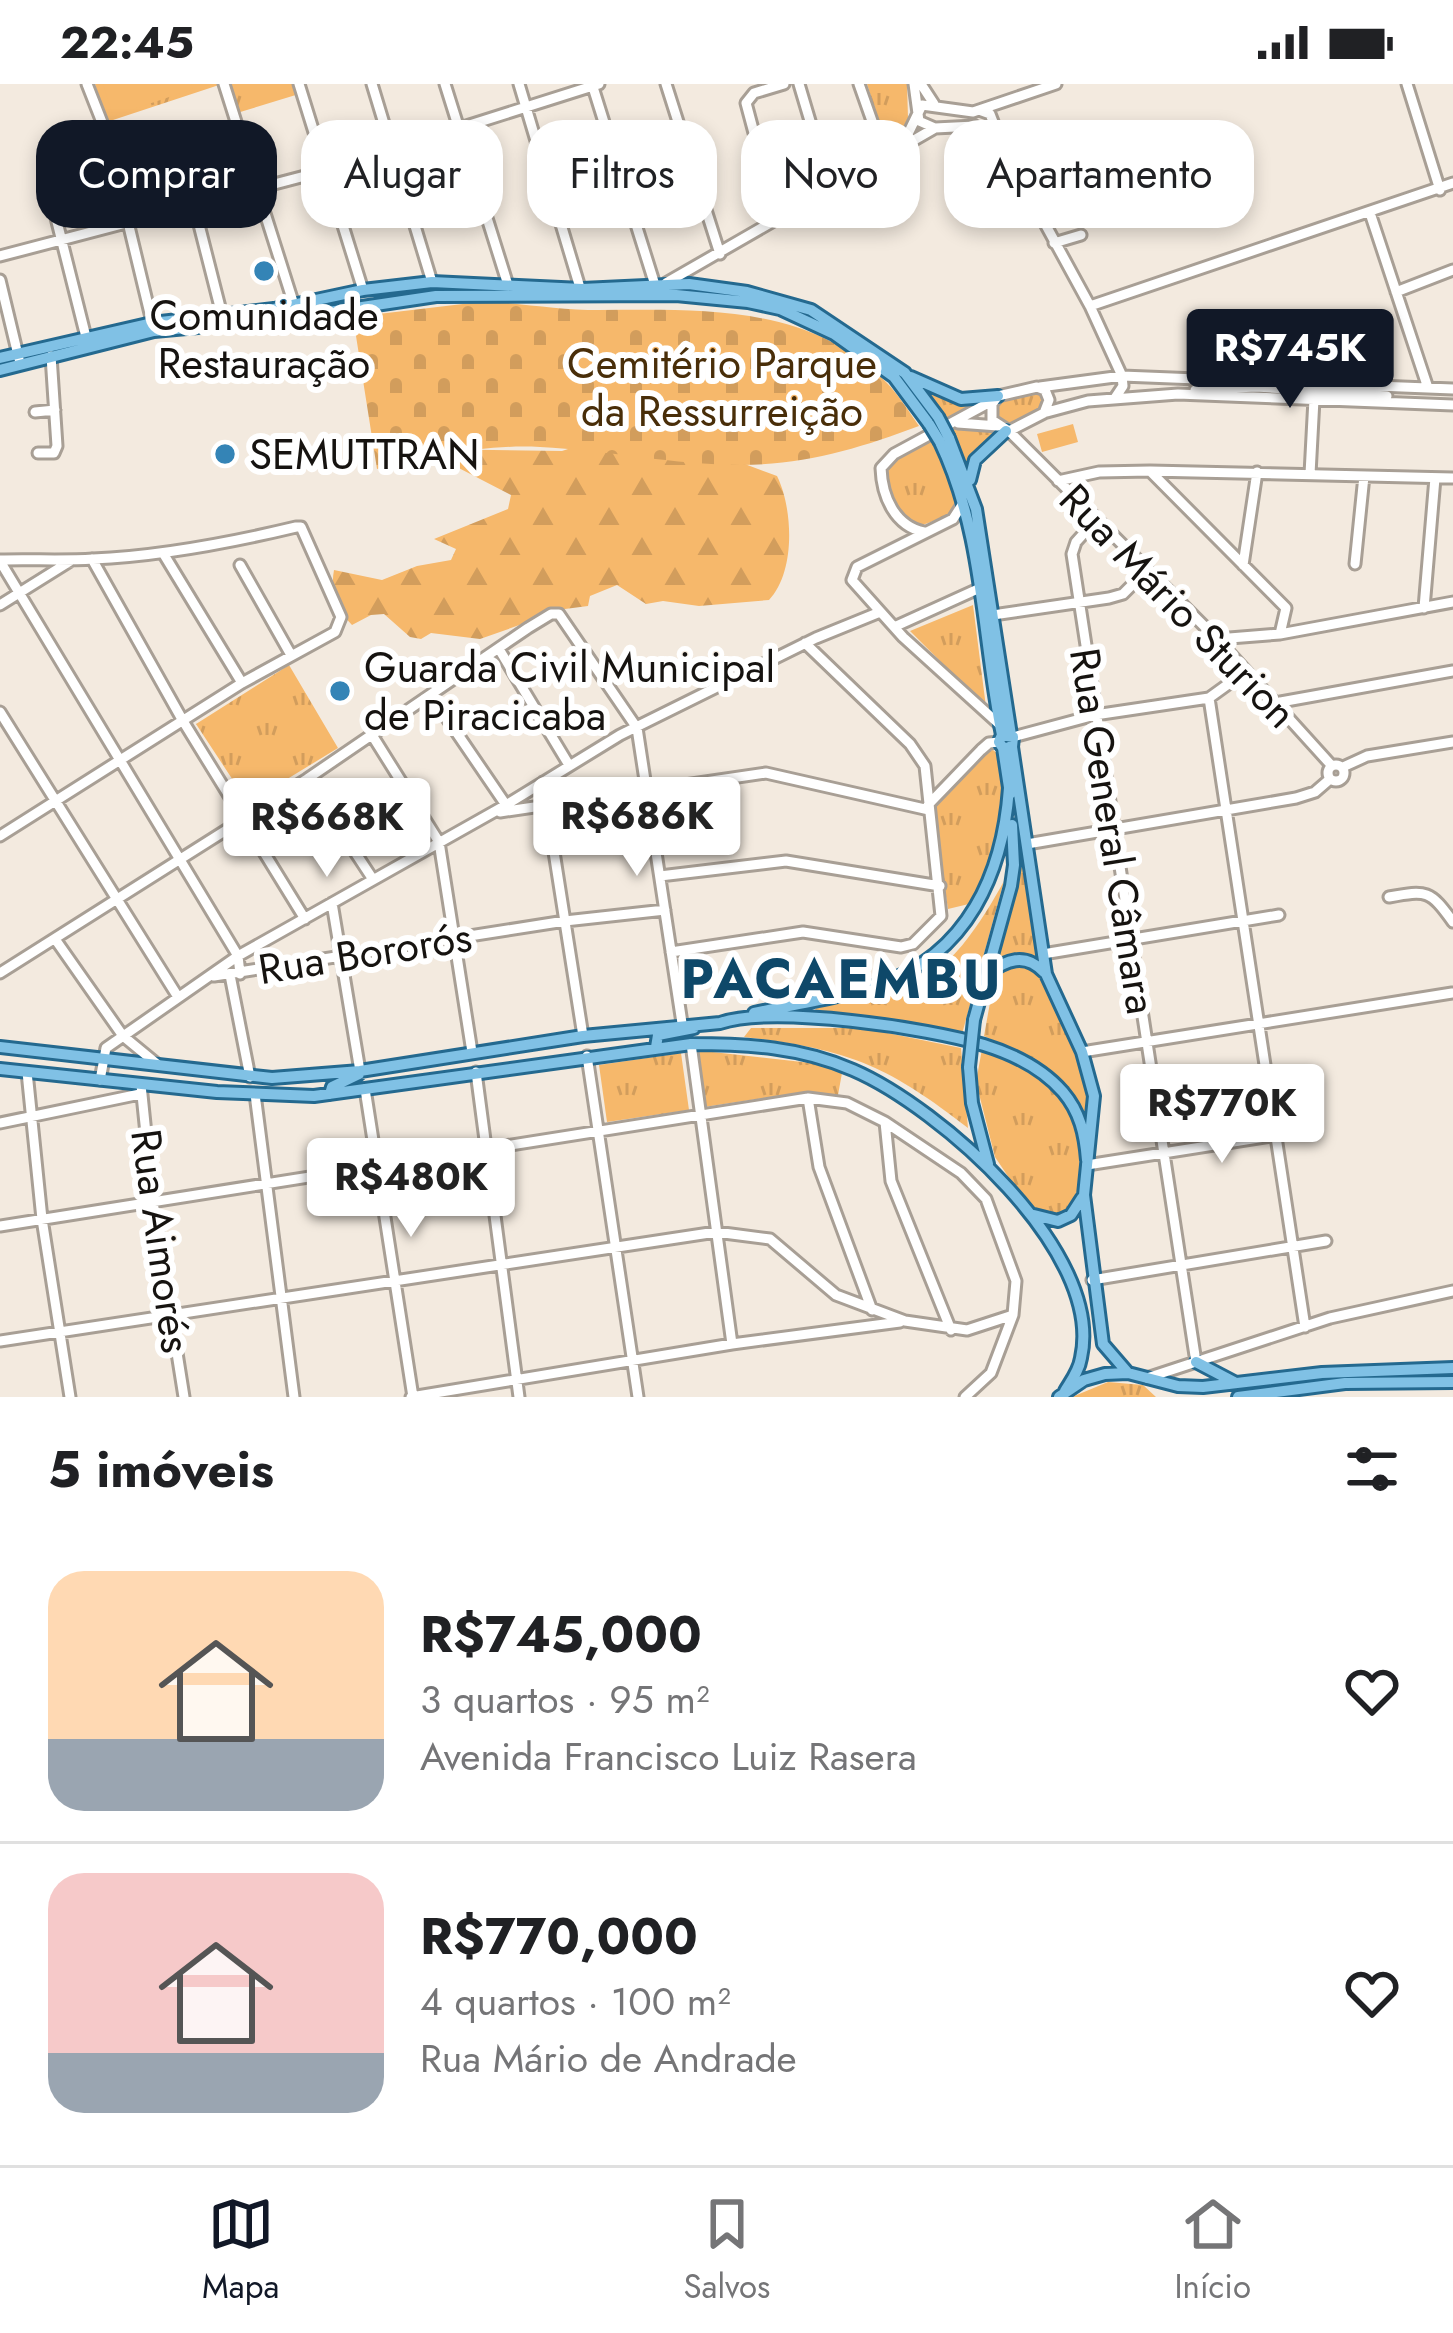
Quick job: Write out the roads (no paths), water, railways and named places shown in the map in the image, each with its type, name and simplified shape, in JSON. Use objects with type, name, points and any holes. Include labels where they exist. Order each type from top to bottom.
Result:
[{"type":"main road","points":[[0,370],[86,337],[222,315],[296,311],[362,290],[432,282],[581,293],[661,284],[773,298],[811,310],[905,374],[961,399],[997,398]]},
{"type":"main road","points":[[0,358],[51,356],[153,327],[436,296],[704,291],[780,309],[834,334],[894,377],[933,420]]},
{"type":"main road","points":[[905,374],[969,483],[993,615],[1006,738],[1014,865],[974,1020],[969,1067],[972,1103],[988,1168]]},
{"type":"main road","points":[[969,483],[975,460],[1008,428]]},
{"type":"main road","points":[[945,440],[969,523],[1046,974],[1082,1052],[1094,1096],[1084,1196],[1092,1280],[1103,1344],[1128,1373]]},
{"type":"main road","points":[[656,1047],[658,1034],[880,985],[932,955],[954,935],[987,888],[1006,831],[1010,788]]},
{"type":"main road","points":[[986,974],[1017,959],[1036,964],[1046,974]]},
{"type":"main road","points":[[735,1018],[861,1023],[982,1045],[1021,1060],[1062,1091],[1076,1109],[1087,1162]]},
{"type":"main road","points":[[0,1047],[250,1077],[360,1071],[682,1023],[736,1024],[741,1031],[737,1040],[705,1038],[691,1044]]},
{"type":"main road","points":[[0,1069],[141,1089],[330,1094],[691,1044],[753,1044],[819,1057],[899,1092],[950,1129],[1029,1213],[1062,1264],[1081,1324],[1081,1359],[1062,1394]]},
{"type":"main road","points":[[390,1067],[390,1085]]},
{"type":"main road","points":[[330,1094],[332,1087],[357,1077],[360,1071]]},
{"type":"main road","points":[[1029,1213],[1058,1221],[1071,1214],[1084,1196]]},
{"type":"main road","points":[[1196,1361],[1237,1390],[1322,1372],[1453,1368]]},
{"type":"main road","points":[[1062,1394],[1106,1374],[1128,1373],[1191,1387],[1237,1390],[1453,1382]]},
{"type":"main road","points":[[1147,1378],[1161,1397]]},
{"type":"street","points":[[87,84],[101,120]]},
{"type":"street","points":[[224,84],[235,120]]},
{"type":"street","points":[[299,84],[309,120]]},
{"type":"street","points":[[372,84],[383,120]]},
{"type":"street","points":[[446,84],[456,120]]},
{"type":"street","points":[[519,84],[581,293]]},
{"type":"street","points":[[666,84],[715,257],[704,291]]},
{"type":"street","points":[[751,120],[746,103],[754,93],[784,84]]},
{"type":"street","points":[[799,84],[810,120]]},
{"type":"street","points":[[859,84],[874,120]]},
{"type":"street","points":[[915,120],[917,84]]},
{"type":"street","points":[[917,84],[934,104]]},
{"type":"street","points":[[916,115],[922,105],[934,104],[964,113],[979,110],[1056,84]]},
{"type":"street","points":[[1090,306],[1448,189],[1408,84]]},
{"type":"street","points":[[478,120],[595,85],[661,284],[762,228]]},
{"type":"street","points":[[979,110],[992,119],[1008,98]]},
{"type":"street","points":[[916,115],[935,128]]},
{"type":"street","points":[[920,136],[944,126]]},
{"type":"street","points":[[1370,213],[1429,388]]},
{"type":"street","points":[[57,228],[86,337]]},
{"type":"street","points":[[0,256],[105,228]]},
{"type":"street","points":[[129,228],[153,327]]},
{"type":"street","points":[[200,228],[222,315]]},
{"type":"street","points":[[270,228],[296,311]]},
{"type":"street","points":[[342,228],[362,290]]},
{"type":"street","points":[[416,228],[432,282]]},
{"type":"street","points":[[490,228],[508,285]]},
{"type":"street","points":[[1046,228],[1122,376],[1123,386],[1115,398]]},
{"type":"street","points":[[1054,243],[1081,235]]},
{"type":"street","points":[[1396,292],[1453,270]]},
{"type":"street","points":[[0,280],[19,359]]},
{"type":"street","points":[[38,453],[57,451],[51,356]]},
{"type":"street","points":[[1102,377],[1111,359]]},
{"type":"street","points":[[924,532],[908,529],[896,517],[881,468],[894,454],[997,398],[1037,387],[1122,376],[1453,389]]},
{"type":"street","points":[[1037,387],[1049,395],[1044,413]]},
{"type":"street","points":[[1178,394],[1208,387],[1256,387],[1375,393],[1403,401]]},
{"type":"street","points":[[958,423],[1008,428],[1067,405],[1178,394],[1453,405]]},
{"type":"street","points":[[997,398],[990,412],[1008,428]]},
{"type":"street","points":[[1310,474],[1313,398]]},
{"type":"street","points":[[35,412],[55,410]]},
{"type":"street","name":"Rua Mário Sturion","points":[[1008,428],[1337,767]]},
{"type":"street","points":[[1150,471],[1286,608],[1280,634]]},
{"type":"street","points":[[1058,481],[1099,472],[1150,471],[1453,478]]},
{"type":"street","points":[[1244,565],[1256,472]]},
{"type":"street","points":[[1355,564],[1364,476]]},
{"type":"street","points":[[1424,608],[1435,478]]},
{"type":"street","points":[[964,500],[953,519],[855,571],[854,585],[1006,738]]},
{"type":"street","points":[[953,519],[969,523]]},
{"type":"street","name":"Rua General Câmara","points":[[1095,521],[1072,554],[1196,1361]]},
{"type":"street","points":[[0,561],[163,553],[301,527],[341,617],[335,632],[242,683],[0,836]]},
{"type":"street","points":[[163,553],[242,683]]},
{"type":"street","points":[[0,605],[73,559]]},
{"type":"street","points":[[92,560],[183,721],[305,919]]},
{"type":"street","points":[[0,561],[238,956],[235,974],[250,1077]]},
{"type":"street","points":[[241,565],[291,655]]},
{"type":"street","points":[[993,615],[1123,594],[1146,571]]},
{"type":"street","points":[[894,627],[980,588]]},
{"type":"street","points":[[1217,639],[1280,634],[1453,602]]},
{"type":"street","points":[[100,1080],[106,1048],[238,956],[637,728],[805,643],[880,612]]},
{"type":"street","points":[[0,973],[307,779],[551,614],[565,617],[637,728],[682,1023]]},
{"type":"street","points":[[671,952],[803,932],[901,947],[914,944],[941,916],[925,766],[910,744],[805,643]]},
{"type":"street","points":[[499,649],[569,765]]},
{"type":"street","points":[[1275,703],[1453,671]]},
{"type":"street","points":[[928,807],[989,743],[1095,715],[1209,698],[1246,672]]},
{"type":"street","points":[[431,695],[506,805]]},
{"type":"street","points":[[1209,698],[1305,1327]]},
{"type":"street","points":[[2,718],[178,997]]},
{"type":"street","points":[[372,735],[439,842],[472,1052]]},
{"type":"street","points":[[1027,844],[1310,794],[1330,779],[1328,771],[1367,756],[1453,742]]},
{"type":"street","points":[[489,813],[766,773],[928,807]]},
{"type":"street","points":[[307,779],[372,878]]},
{"type":"street","points":[[543,782],[583,1036]]},
{"type":"street","points":[[660,876],[763,860],[940,886]]},
{"type":"street","points":[[1389,897],[1428,894],[1453,922]]},
{"type":"street","points":[[332,903],[360,1071]]},
{"type":"street","name":"Rua Bororós","points":[[209,977],[565,921],[665,910]]},
{"type":"street","points":[[1042,954],[1279,915]]},
{"type":"street","points":[[55,939],[123,1036],[158,1065]]},
{"type":"street","points":[[1082,1052],[1452,993]]},
{"type":"street","points":[[691,1044],[732,1344]]},
{"type":"street","points":[[587,1056],[638,1397]]},
{"type":"street","points":[[27,1072],[42,1219],[70,1397]]},
{"type":"street","points":[[476,1072],[519,1397]]},
{"type":"street","points":[[0,1123],[141,1089]]},
{"type":"street","name":"Rua Aimorés","points":[[141,1089],[153,1202],[184,1397]]},
{"type":"street","points":[[365,1089],[413,1397],[732,1344],[905,1321]]},
{"type":"street","points":[[255,1094],[294,1397]]},
{"type":"street","points":[[808,1098],[819,1167],[872,1310],[870,1327]]},
{"type":"street","points":[[0,1226],[808,1098],[847,1102],[885,1122],[978,1186],[1012,1263],[1016,1281],[1012,1316],[991,1373],[965,1397]]},
{"type":"street","points":[[885,1122],[891,1181],[951,1330]]},
{"type":"street","points":[[1087,1162],[1309,1130]]},
{"type":"street","points":[[0,1341],[716,1232],[770,1239],[817,1282],[905,1321],[951,1330],[979,1329],[1012,1316]]},
{"type":"street","points":[[1092,1280],[1326,1241]]},
{"type":"street","points":[[1147,1378],[1305,1327],[1453,1291]]},
{"type":"place","name":"Comunidade Restauração","points":[[264,271]]},
{"type":"place","name":"SEMUTTRAN","points":[[225,454]]},
{"type":"place","name":"Guarda Civil Municipal de Piracicaba","points":[[340,691]]},
{"type":"district","name":"PACAEMBU","points":[[842,979]]},
{"type":"park label","name":"Cemitério Parque da Ressurreição","points":[[722,387]]}]
